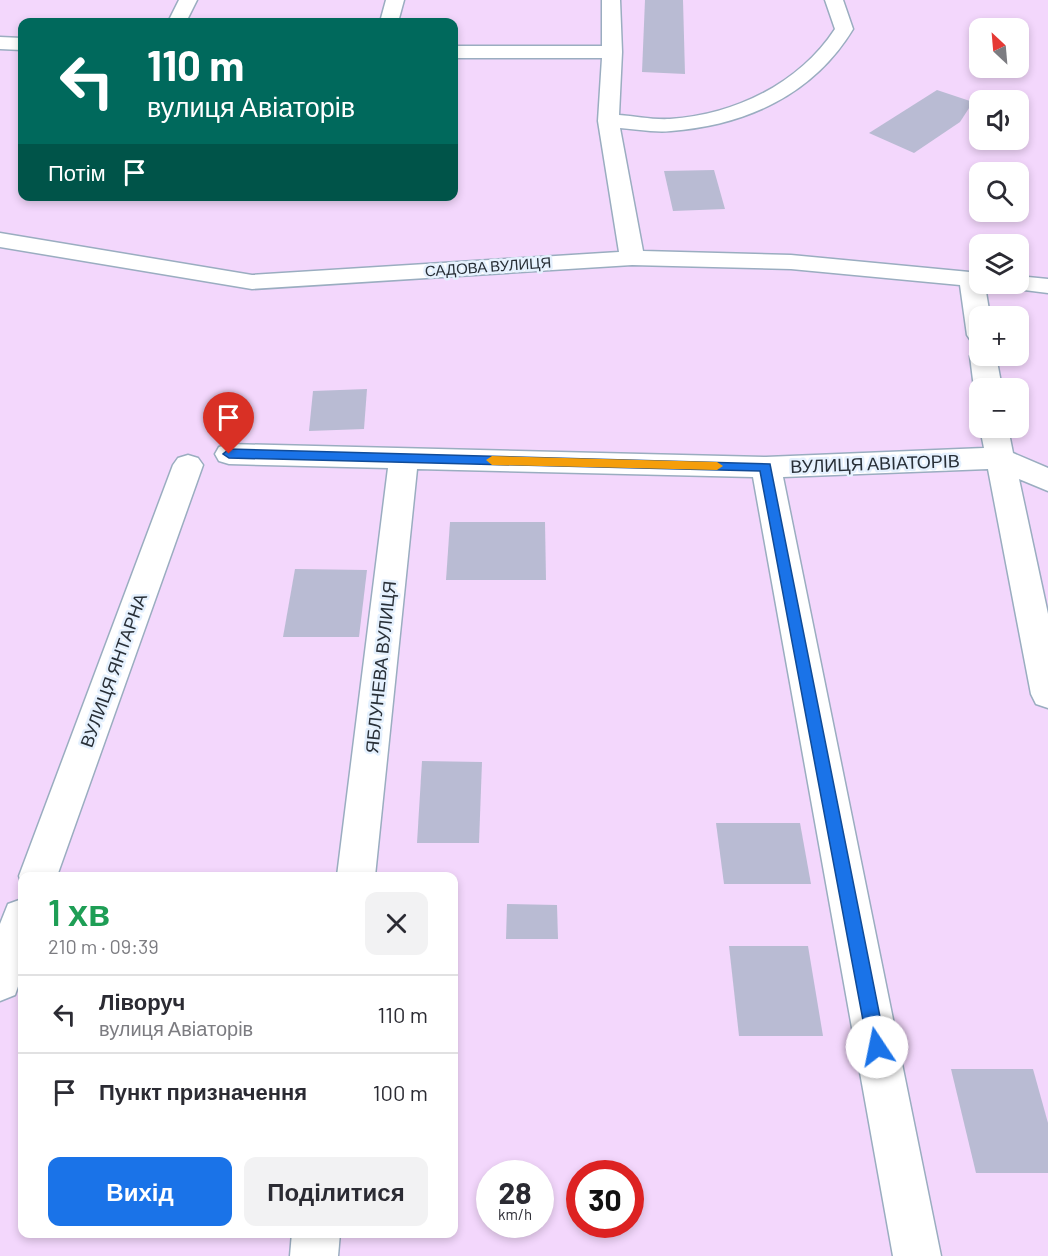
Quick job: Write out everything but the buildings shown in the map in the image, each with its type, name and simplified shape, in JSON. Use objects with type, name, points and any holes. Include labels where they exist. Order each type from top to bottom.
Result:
[{"type":"street","points":[[179,18],[188,0]]},
{"type":"street","points":[[390,18],[395,0]]},
{"type":"street","points":[[610,0],[612,52],[608,122],[632,258]]},
{"type":"street","points":[[608,122],[670,125],[747,110],[795,83],[832,48],[844,29],[834,0]]},
{"type":"street","points":[[0,43],[18,44]]},
{"type":"street","points":[[458,52],[612,52]]},
{"type":"street","name":"САДОВА ВУЛИЦЯ","points":[[0,240],[252,282],[632,258],[791,262],[969,278]]},
{"type":"street","points":[[1029,284],[1048,286]]},
{"type":"street","points":[[996,438],[1048,694]]},
{"type":"street","name":"ВУЛИЦЯ АВІАТОРІВ","points":[[229,454],[766,467],[999,458],[1048,480]]},
{"type":"street","name":"ЯБЛУНЕВА ВУЛИЦЯ","points":[[356,872],[404,458]]},
{"type":"street","name":"ВУЛИЦЯ ЯНТАРНА","points":[[39,872],[188,465]]},
{"type":"street","points":[[766,467],[917,1256]]},
{"type":"street","points":[[0,980],[18,929]]},
{"type":"street","points":[[314,1256],[316,1238]]},
{"type":"shaded area","points":[[0,0],[1048,0],[1048,1256],[0,1256]]},
{"type":"slow traffic","points":[[492,460],[717,466]]},
{"type":"route","points":[[229,454],[766,467],[877,1047]]}]
